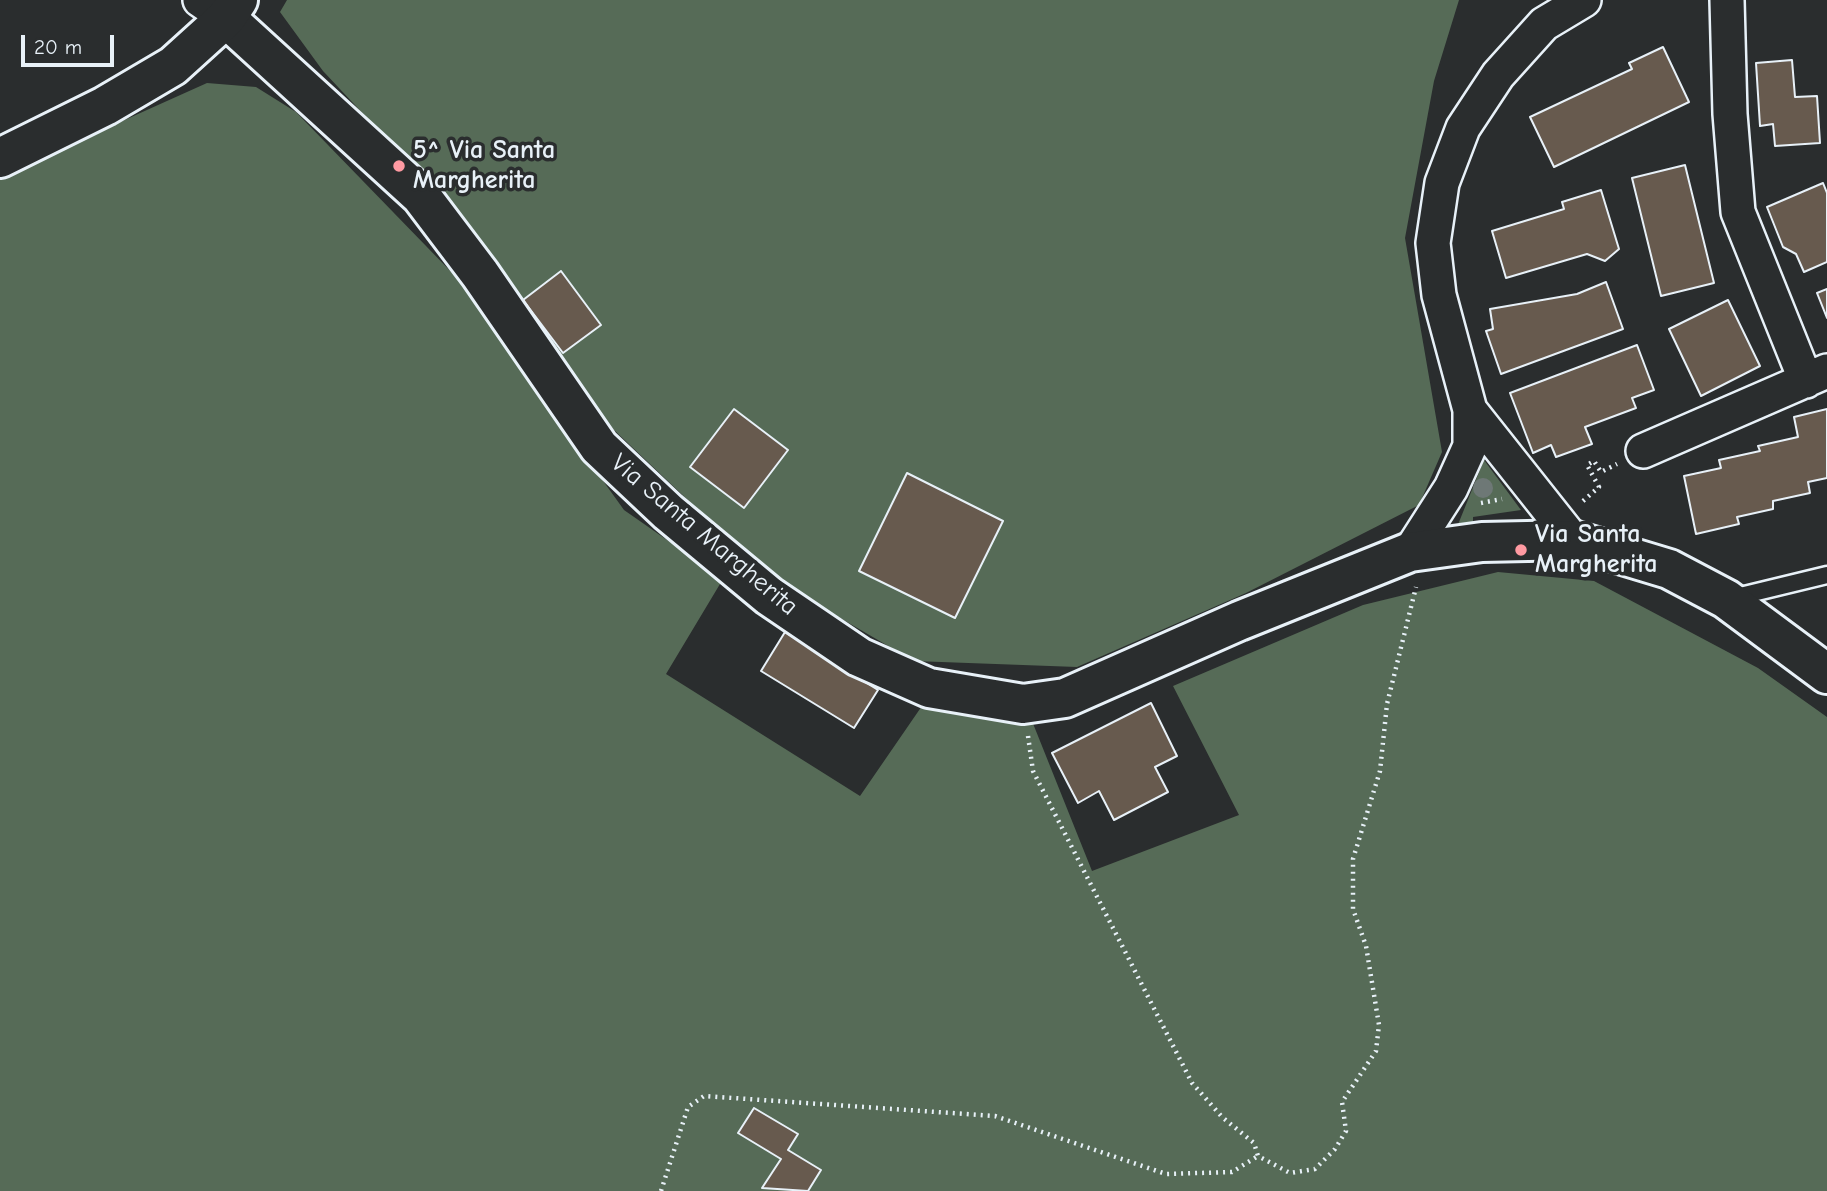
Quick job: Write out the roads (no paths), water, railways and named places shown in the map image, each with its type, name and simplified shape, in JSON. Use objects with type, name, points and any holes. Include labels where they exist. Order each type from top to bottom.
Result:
[{"type":"street","points":[[1419,551],[1470,446],[1470,410],[1439,295],[1433,243],[1442,183],[1463,128],[1498,75],[1544,24],[1584,0]]},
{"type":"street","points":[[1643,450],[1816,376],[1738,212],[1730,114],[1727,0]]},
{"type":"street","points":[[0,158],[105,106],[173,66],[221,6]]},
{"type":"street","name":"Via Santa Margherita","points":[[221,6],[421,196],[480,274],[599,447],[668,512],[769,596],[859,657],[929,688],[1023,704],[1065,698],[1239,621],[1419,551],[1482,542],[1573,540],[1669,569],[1726,599],[1827,674]]},
{"type":"street","points":[[1470,410],[1573,540]]},
{"type":"lane","points":[[1726,599],[1827,575]]},
{"type":"place","name":"5^ Via Santa Margherita","points":[[399,166]]},
{"type":"place","name":"Via Santa Margherita","points":[[1521,550]]}]
